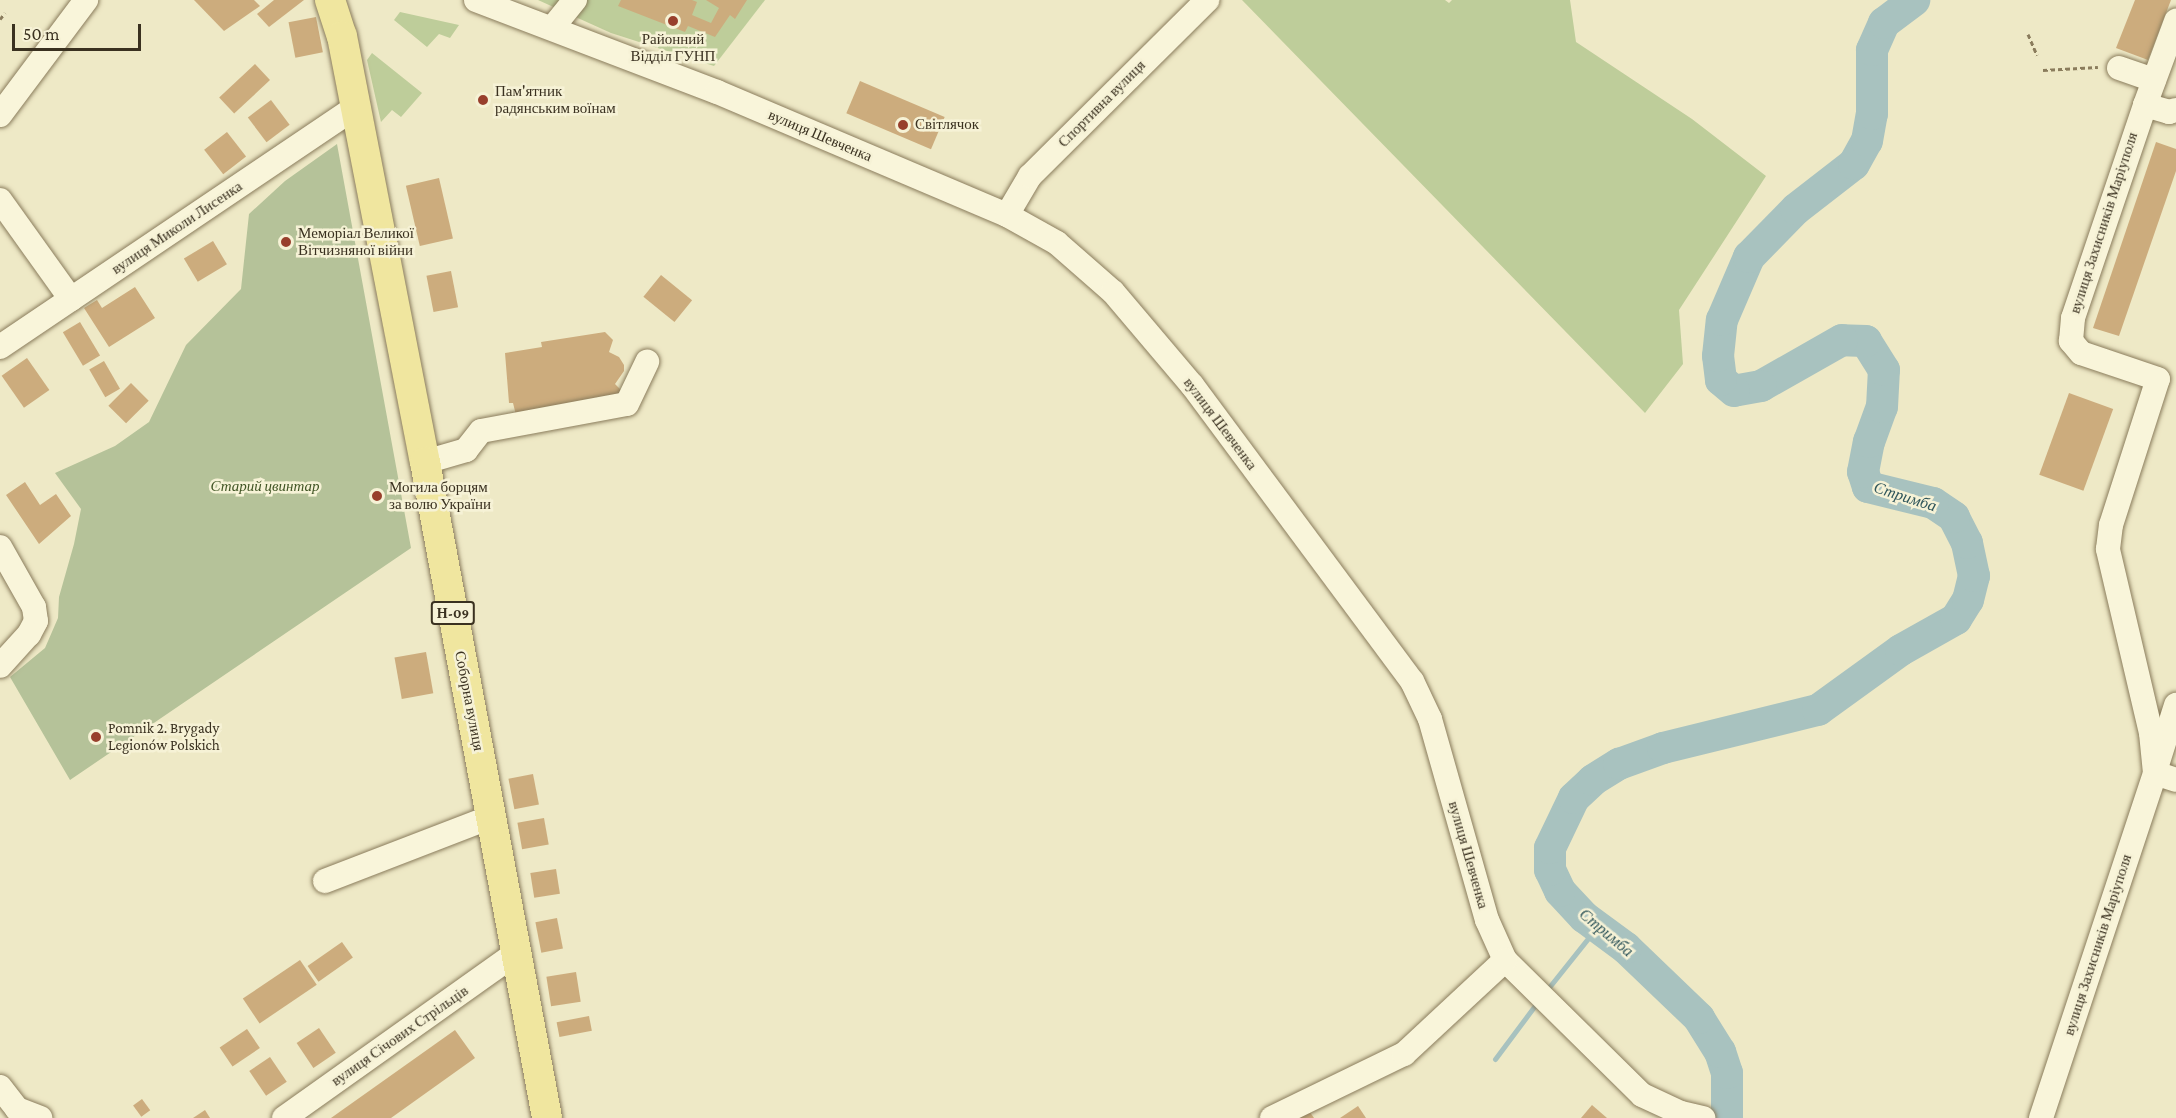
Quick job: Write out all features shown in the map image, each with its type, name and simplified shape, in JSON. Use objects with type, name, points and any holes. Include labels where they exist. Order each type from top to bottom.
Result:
[{"type":"main road","name":"Н-09","points":[[330,0],[342,36],[354,108]]},
{"type":"main road","name":"Н-09","points":[[342,36],[347,0]]},
{"type":"main road","name":"Соборна вулиця","points":[[354,108],[425,462],[547,1118]]},
{"type":"street","points":[[0,115],[86,0]]},
{"type":"street","name":"вулиця Шевченка","points":[[476,0],[554,27],[1007,215],[1057,243],[1113,292],[1191,386],[1412,681],[1430,719],[1487,920],[1505,960],[1641,1106],[1692,1115]]},
{"type":"street","points":[[554,27],[575,0]]},
{"type":"street","name":"Спортивна вулиця","points":[[1007,215],[1030,176],[1207,0]]},
{"type":"street","name":"вулиця Захисників Маріуполя","points":[[2041,1118],[2165,776],[2151,733],[2108,549],[2111,525],[2167,382],[2081,353],[2072,341],[2073,318],[2176,21]]},
{"type":"street","points":[[2119,68],[2154,80]]},
{"type":"street","points":[[2145,105],[2169,112],[2176,110]]},
{"type":"street","name":"вулиця Миколи Лисенка","points":[[0,347],[354,108]]},
{"type":"street","points":[[0,200],[71,299]]},
{"type":"street","points":[[425,462],[466,450],[482,431],[627,404],[647,362]]},
{"type":"street","points":[[0,547],[34,607],[36,621],[29,634],[0,666]]},
{"type":"street","points":[[2165,776],[2176,705]]},
{"type":"street","points":[[325,881],[491,817]]},
{"type":"street","name":"вулиця Січових Стрільців","points":[[284,1118],[516,954]]},
{"type":"street","points":[[1272,1118],[1404,1054],[1505,960]]},
{"type":"street","points":[[0,1087],[17,1109],[40,1118]]},
{"type":"path","points":[[0,19],[5,13]]},
{"type":"path","points":[[2028,34],[2037,56]]},
{"type":"path","points":[[2043,70],[2119,68]]},
{"type":"green space","points":[[538,0],[765,0],[714,66],[611,33]]},
{"type":"green space","points":[[1242,0],[1445,0],[1449,3],[1452,0],[1570,0],[1576,42],[1692,119],[1766,176],[1679,310],[1683,364],[1645,413]]},
{"type":"green space","points":[[400,12],[459,25],[450,38],[439,34],[427,47],[394,20]]},
{"type":"green space","points":[[372,53],[422,93],[401,117],[392,110],[381,122],[367,60]]},
{"type":"green space","name":"Старий цвинтар","points":[[337,144],[411,548],[70,780],[10,677],[45,648],[58,618],[59,597],[81,509],[55,473],[115,446],[149,422],[186,345],[241,289],[249,214],[285,181]]},
{"type":"building","points":[[194,0],[254,0],[260,6],[224,31]]},
{"type":"building","points":[[274,0],[304,0],[269,27],[257,14]]},
{"type":"building","points":[[621,0],[692,0],[697,2],[692,15],[711,23],[719,8],[706,0],[747,0],[735,19],[730,15],[715,37],[688,26],[685,32],[618,6]]},
{"type":"building","points":[[2135,0],[2171,0],[2148,60],[2116,48]]},
{"type":"building","points":[[316,17],[323,52],[295,58],[289,22]]},
{"type":"building","points":[[255,64],[270,80],[234,114],[219,97]]},
{"type":"building","points":[[860,81],[945,117],[931,149],[846,113]]},
{"type":"building","points":[[271,100],[290,125],[266,142],[248,117]]},
{"type":"building","points":[[227,132],[246,156],[223,174],[204,150]]},
{"type":"building","points":[[2156,142],[2176,149],[2176,171],[2119,336],[2093,328]]},
{"type":"building","points":[[439,178],[453,238],[420,246],[406,186]]},
{"type":"building","points":[[213,241],[227,264],[198,282],[184,259]]},
{"type":"building","points":[[451,271],[458,307],[434,312],[426,276]]},
{"type":"building","points":[[661,275],[692,300],[674,322],[643,297]]},
{"type":"building","points":[[135,287],[155,318],[109,347],[84,308],[97,300],[102,308]]},
{"type":"building","points":[[80,322],[100,355],[83,366],[63,332]]},
{"type":"building","points":[[605,332],[613,340],[609,352],[619,357],[624,365],[624,371],[615,384],[621,390],[621,396],[516,415],[513,403],[509,403],[505,353],[542,347],[541,342]]},
{"type":"building","points":[[27,358],[49,390],[24,408],[2,376]]},
{"type":"building","points":[[104,361],[120,389],[105,397],[89,370]]},
{"type":"building","points":[[131,383],[149,401],[126,423],[108,406]]},
{"type":"building","points":[[2069,393],[2113,409],[2083,491],[2039,475]]},
{"type":"building","points":[[25,482],[40,505],[56,494],[71,516],[39,544],[6,495]]},
{"type":"building","points":[[426,652],[433,693],[402,699],[394,658]]},
{"type":"building","points":[[533,774],[539,804],[514,809],[508,779]]},
{"type":"building","points":[[544,818],[549,845],[522,849],[517,823]]},
{"type":"building","points":[[556,869],[560,894],[534,898],[530,873]]},
{"type":"building","points":[[557,918],[563,948],[541,953],[535,922]]},
{"type":"building","points":[[342,942],[353,958],[318,982],[308,966]]},
{"type":"building","points":[[300,960],[317,985],[260,1023],[243,999]]},
{"type":"building","points":[[576,972],[581,1002],[551,1006],[546,977]]},
{"type":"building","points":[[589,1016],[592,1031],[559,1037],[557,1022]]},
{"type":"building","points":[[319,1028],[336,1053],[313,1068],[297,1043]]},
{"type":"building","points":[[247,1029],[260,1048],[233,1067],[220,1047]]},
{"type":"building","points":[[455,1030],[475,1058],[391,1118],[331,1118]]},
{"type":"building","points":[[270,1057],[287,1082],[266,1096],[249,1071]]},
{"type":"building","points":[[142,1099],[150,1110],[141,1117],[133,1105]]},
{"type":"building","points":[[1592,1105],[1607,1118],[1581,1118]]},
{"type":"building","points":[[1358,1106],[1366,1118],[1340,1118]]},
{"type":"building","points":[[1307,1108],[1314,1118],[1293,1118]]},
{"type":"building","points":[[205,1110],[210,1118],[193,1118]]},
{"type":"waterway","name":"Стримба","points":[[1727,1118],[1727,1073],[1720,1052],[1699,1018],[1626,948],[1584,917],[1560,891],[1550,870],[1550,848],[1574,798],[1593,780],[1619,764],[1663,748],[1818,710],[1901,650],[1956,619],[1968,600],[1974,576],[1967,543],[1954,517],[1933,503],[1868,487],[1863,472],[1869,442],[1882,407],[1884,370],[1866,341],[1842,340],[1761,386],[1734,391],[1721,380],[1718,356],[1722,320],[1749,257],[1796,209],[1854,164],[1867,141],[1872,114],[1872,50],[1884,23],[1914,0]]},
{"type":"waterway","points":[[1546,991],[1597,927]]},
{"type":"waterway","points":[[1495,1059],[1539,1000]]},
{"type":"place","name":"Районний Відділ ГУНП","points":[[673,21]]},
{"type":"place","name":"Пам'ятник радянським воїнам","points":[[483,100]]},
{"type":"place","name":"Світлячок","points":[[903,125]]},
{"type":"place","name":"Меморіал Великої Вітчизняної війни","points":[[286,242]]},
{"type":"place","name":"Могила борцям за волю України","points":[[377,496]]},
{"type":"place","name":"Pomnik 2. Brygady Legionów Polskich","points":[[96,737]]}]
